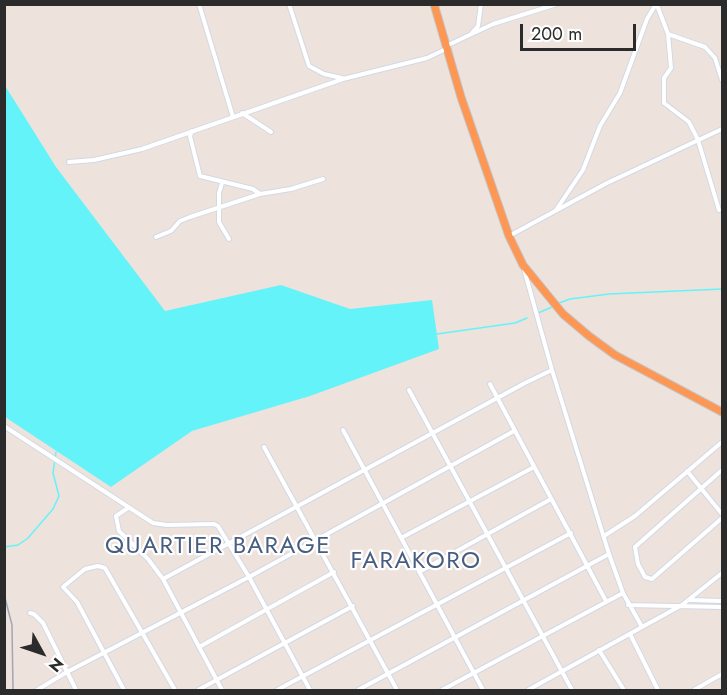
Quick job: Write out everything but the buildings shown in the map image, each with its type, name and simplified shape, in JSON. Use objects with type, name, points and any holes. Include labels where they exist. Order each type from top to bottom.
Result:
[{"type":"highway","points":[[434,4],[446,47],[509,236],[523,265],[563,314],[589,336],[615,355],[723,412]]},
{"type":"street","points":[[199,4],[233,117]]},
{"type":"street","points":[[289,4],[309,66],[324,74],[343,79]]},
{"type":"street","points":[[470,35],[478,26],[481,4]]},
{"type":"street","points":[[656,4],[668,34],[671,68],[664,78],[664,103],[689,122],[698,140],[719,210]]},
{"type":"street","points":[[556,211],[583,170],[600,126],[620,93],[647,19],[656,4]]},
{"type":"street","points":[[69,162],[94,160],[142,149],[343,79],[427,58],[493,24],[556,5]]},
{"type":"street","points":[[668,34],[705,47],[715,58],[723,80]]},
{"type":"street","points":[[241,113],[271,132]]},
{"type":"street","points":[[509,236],[723,129]]},
{"type":"street","points":[[192,130],[190,136],[200,176],[245,187],[260,194]]},
{"type":"street","points":[[156,237],[171,231],[180,221],[190,217],[260,194],[291,189],[323,179]]},
{"type":"street","points":[[222,183],[218,203],[219,222],[229,239]]},
{"type":"street","points":[[523,265],[552,370],[609,554],[628,605],[642,627]]},
{"type":"street","points":[[163,579],[497,397],[552,370]]},
{"type":"street","points":[[490,384],[606,601]]},
{"type":"street","points":[[409,390],[572,690]]},
{"type":"street","points":[[4,426],[153,523],[214,524],[229,542],[310,690]]},
{"type":"street","points":[[343,430],[483,690]]},
{"type":"street","points":[[37,690],[103,652],[249,577],[514,431]]},
{"type":"street","points":[[604,536],[635,516],[723,442]]},
{"type":"street","points":[[264,447],[397,690]]},
{"type":"street","points":[[402,538],[534,467]]},
{"type":"street","points":[[687,471],[702,489],[723,516],[652,579],[645,577],[638,564],[635,547],[702,489],[723,470]]},
{"type":"street","points":[[419,572],[551,499]]},
{"type":"street","points":[[128,508],[116,516],[119,531],[148,559],[163,579],[222,690]]},
{"type":"street","points":[[276,690],[571,533]]},
{"type":"street","points":[[358,690],[455,640],[609,554]]},
{"type":"street","points":[[124,690],[77,602],[63,587],[85,569],[98,566],[105,568],[175,690]]},
{"type":"street","points":[[199,647],[334,572]]},
{"type":"street","points":[[528,690],[682,605],[723,573]]},
{"type":"street","points":[[442,690],[623,592]]},
{"type":"street","points":[[690,600],[723,601]]},
{"type":"street","points":[[628,605],[723,608]]},
{"type":"street","points":[[198,690],[352,606]]},
{"type":"street","points":[[30,613],[43,623],[76,690]]},
{"type":"street","points":[[630,634],[658,690]]},
{"type":"street","points":[[599,650],[624,690]]},
{"type":"street","points":[[693,690],[723,674]]},
{"type":"water","points":[[4,84],[56,167],[165,311],[281,285],[350,309],[432,300],[439,349],[310,396],[192,431],[111,487],[5,417]]},
{"type":"waterway","points":[[559,303],[570,299],[609,294],[722,289]]},
{"type":"waterway","points":[[538,313],[552,307]]},
{"type":"waterway","points":[[437,334],[515,323],[527,318]]},
{"type":"waterway","points":[[4,547],[18,545],[28,538],[53,509],[59,496],[53,473],[56,452]]},
{"type":"railway","points":[[4,594],[12,625],[13,690]]},
{"type":"district","name":"QUARTIER BARAGE","points":[[218,547]]},
{"type":"district","name":"FARAKORO","points":[[416,562]]}]
